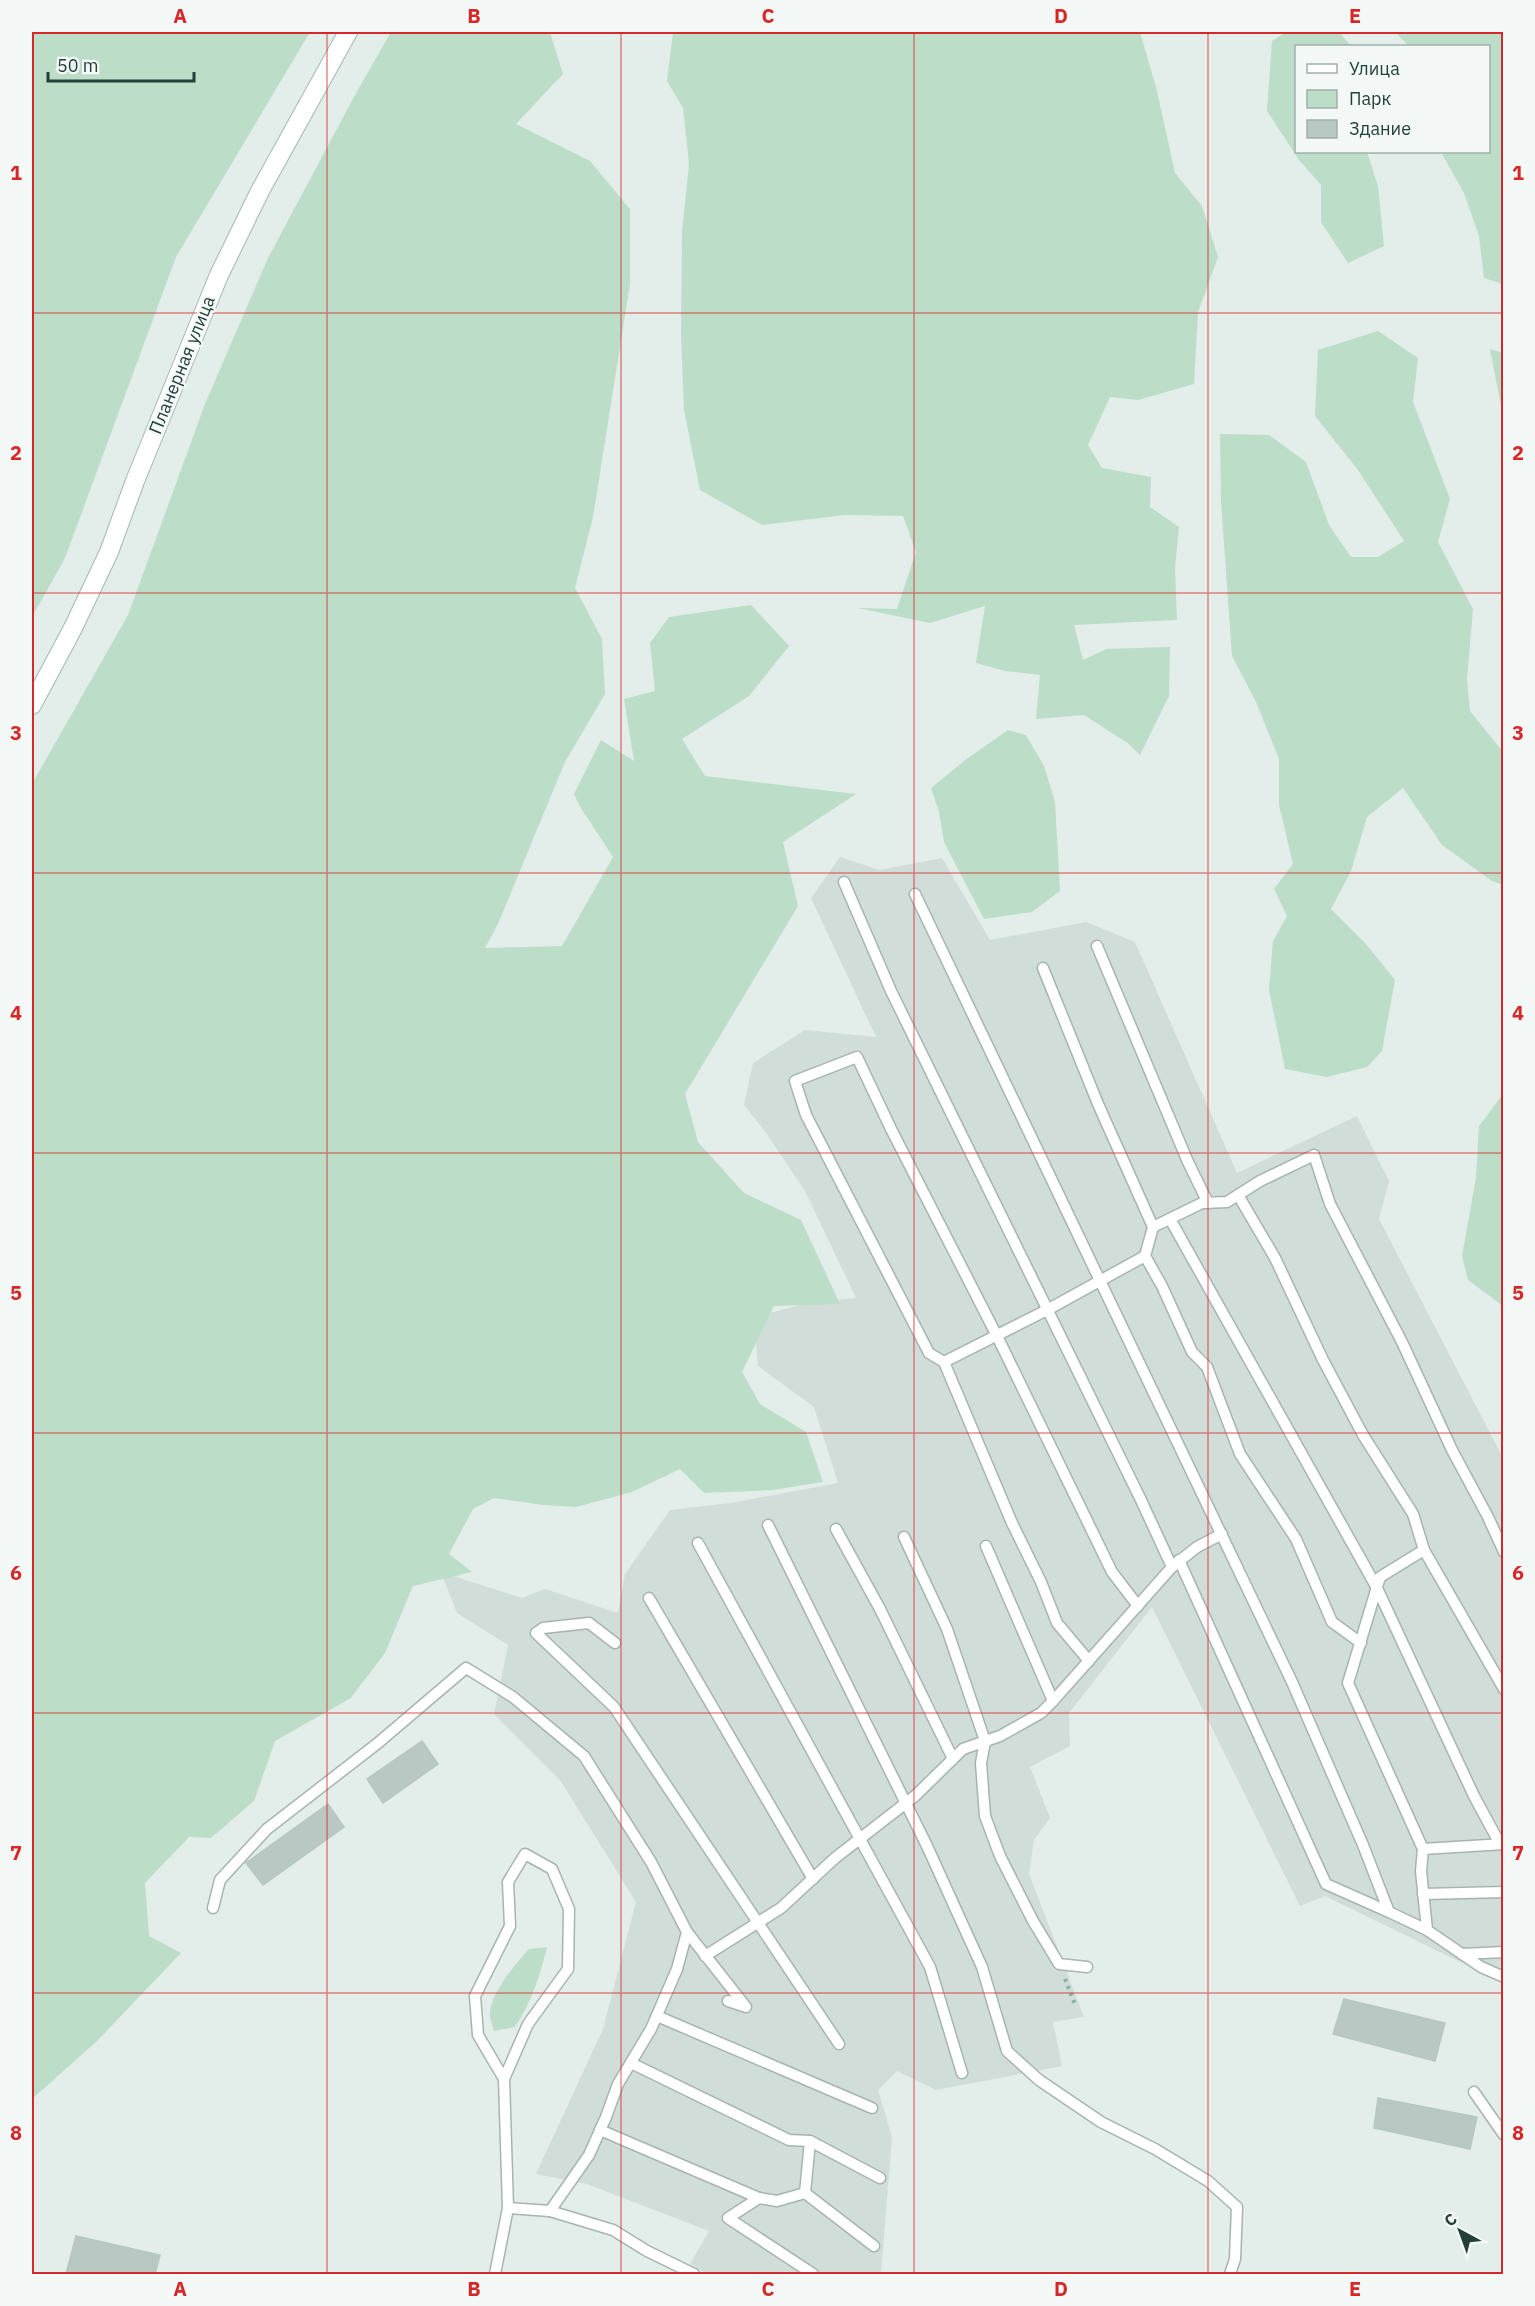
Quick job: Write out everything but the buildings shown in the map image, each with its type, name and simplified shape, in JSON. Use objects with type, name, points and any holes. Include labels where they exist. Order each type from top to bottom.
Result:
[{"type":"main road","name":"Планерная улица","points":[[32,705],[73,628],[109,552],[139,470],[219,275],[260,191],[348,32]]},
{"type":"lane","points":[[844,882],[891,991],[1140,1498],[1176,1564],[1326,1884],[1427,1930],[1481,1967],[1503,1977]]},
{"type":"lane","points":[[915,894],[1297,1693],[1389,1911]]},
{"type":"lane","points":[[1097,946],[1188,1162],[1208,1203]]},
{"type":"lane","points":[[1043,968],[1098,1104],[1153,1227],[1145,1256],[1162,1286],[1192,1353],[1207,1367],[1240,1454],[1296,1539],[1332,1622],[1360,1642]]},
{"type":"lane","points":[[1089,1661],[1057,1623],[944,1362],[928,1353],[806,1115],[795,1081],[857,1057],[1112,1572],[1138,1606]]},
{"type":"lane","points":[[1153,1227],[1202,1203],[1227,1202],[1260,1180],[1314,1155],[1330,1204],[1402,1342],[1503,1552]]},
{"type":"lane","points":[[1238,1195],[1275,1258],[1323,1360],[1363,1435],[1413,1514],[1424,1550],[1503,1689]]},
{"type":"lane","points":[[1170,1219],[1377,1588],[1474,1796],[1502,1844],[1423,1849]]},
{"type":"lane","points":[[944,1362],[1047,1310],[1145,1256]]},
{"type":"lane","points":[[768,1525],[907,1803],[982,1967],[1007,2051],[1039,2080],[1092,2116],[1155,2149],[1208,2181],[1238,2207],[1235,2259],[1230,2274]]},
{"type":"lane","points":[[836,1529],[885,1618],[952,1759]]},
{"type":"lane","points":[[705,1956],[782,1908],[860,1839],[907,1803],[963,1749],[1000,1736],[1041,1713],[1176,1564],[1197,1547],[1222,1534]]},
{"type":"lane","points":[[904,1537],[946,1629],[985,1741],[981,1763],[985,1816],[1005,1866],[1033,1921],[1059,1964],[1087,1967]]},
{"type":"lane","points":[[698,1542],[930,1966],[962,2073]]},
{"type":"lane","points":[[986,1545],[1053,1701]]},
{"type":"lane","points":[[1424,1550],[1380,1577],[1348,1683],[1423,1849],[1420,1871],[1427,1930]]},
{"type":"lane","points":[[649,1598],[813,1879]]},
{"type":"lane","points":[[615,1643],[589,1623],[543,1628],[536,1633],[614,1707],[838,2044]]},
{"type":"lane","points":[[213,1908],[220,1880],[267,1829],[378,1743],[466,1668],[513,1697],[584,1756],[651,1862],[687,1932],[746,2007],[728,2001]]},
{"type":"lane","points":[[495,2274],[508,2208],[504,2079],[528,2024],[568,1969],[568,1909],[552,1869],[525,1854],[508,1882],[510,1926],[475,1996],[478,2035],[504,2079]]},
{"type":"lane","points":[[1423,1894],[1503,1892]]},
{"type":"lane","points":[[550,2211],[589,2155],[618,2084],[657,2016],[677,1969],[687,1932]]},
{"type":"lane","points":[[1462,1954],[1503,1952]]},
{"type":"lane","points":[[657,2016],[872,2108]]},
{"type":"lane","points":[[631,2063],[789,2140],[810,2141],[880,2178]]},
{"type":"lane","points":[[1474,2092],[1503,2135]]},
{"type":"lane","points":[[600,2130],[759,2198],[777,2201],[805,2193]]},
{"type":"lane","points":[[805,2193],[810,2141]]},
{"type":"lane","points":[[805,2193],[874,2246]]},
{"type":"lane","points":[[759,2198],[728,2218],[813,2274]]},
{"type":"lane","points":[[508,2208],[550,2211],[613,2230],[647,2251],[694,2274]]},
{"type":"path","points":[[1059,1964],[1075,2004]]},
{"type":"shaded area","points":[[840,857],[880,870],[942,858],[990,940],[1086,922],[1135,942],[1237,1173],[1357,1116],[1389,1181],[1379,1219],[1503,1458],[1503,1983],[1325,1896],[1300,1906],[1152,1607],[1069,1713],[1070,1746],[1030,1767],[1050,1818],[1034,1840],[1029,1874],[1084,2017],[1053,2022],[1062,2066],[936,2090],[897,2071],[878,2090],[892,2137],[881,2274],[707,2274],[690,2264],[709,2231],[587,2184],[536,2174],[603,2029],[636,1902],[560,1780],[494,1714],[508,1645],[457,1613],[441,1572],[522,1598],[545,1589],[618,1613],[625,1574],[670,1510],[731,1503],[838,1483],[814,1407],[758,1366],[756,1343],[767,1314],[809,1302],[856,1298],[805,1191],[764,1130],[744,1105],[753,1063],[805,1030],[876,1037],[811,898]]},
{"type":"green space","points":[[32,32],[310,32],[176,257],[65,558],[32,617]]},
{"type":"green space","points":[[391,32],[550,32],[563,74],[516,124],[590,161],[630,209],[630,284],[593,517],[575,588],[602,639],[605,694],[565,762],[498,924],[485,948],[562,946],[613,857],[574,794],[601,740],[634,761],[624,699],[655,691],[650,643],[669,617],[751,605],[789,646],[749,696],[682,739],[705,776],[856,794],[783,842],[798,906],[685,1094],[698,1142],[744,1193],[801,1220],[840,1304],[774,1306],[742,1372],[760,1404],[806,1432],[823,1482],[773,1490],[704,1493],[680,1469],[632,1492],[576,1507],[494,1498],[473,1509],[449,1554],[472,1572],[413,1586],[385,1653],[351,1698],[275,1741],[254,1801],[211,1838],[189,1837],[145,1883],[149,1936],[181,1953],[97,2041],[32,2099],[32,784],[128,615],[205,404],[268,258]]},
{"type":"green space","points":[[673,32],[1140,32],[1157,91],[1175,173],[1202,206],[1218,257],[1198,312],[1194,384],[1138,400],[1110,397],[1088,445],[1102,468],[1151,477],[1150,507],[1179,527],[1175,567],[1177,620],[1074,625],[1083,660],[1106,649],[1170,647],[1169,696],[1140,755],[1129,744],[1084,715],[1036,719],[1040,675],[1005,671],[976,663],[985,606],[930,623],[858,608],[897,609],[916,552],[903,516],[845,515],[762,525],[700,490],[684,410],[681,334],[682,232],[689,164],[683,108],[667,81]]},
{"type":"green space","points":[[1286,32],[1339,32],[1350,45],[1295,45],[1295,153],[1367,153],[1378,186],[1384,246],[1348,263],[1321,222],[1321,185],[1299,160],[1267,111],[1272,41]]},
{"type":"green space","points":[[1395,32],[1503,32],[1503,284],[1484,278],[1479,236],[1464,193],[1442,153],[1490,153],[1490,45],[1408,45]]},
{"type":"green space","points":[[1378,331],[1418,358],[1413,402],[1450,499],[1438,542],[1473,609],[1467,679],[1470,711],[1503,752],[1503,885],[1492,881],[1442,845],[1403,788],[1367,817],[1351,871],[1331,909],[1366,944],[1395,980],[1382,1051],[1367,1067],[1327,1077],[1285,1069],[1269,990],[1273,941],[1287,916],[1274,889],[1293,864],[1279,805],[1279,759],[1256,702],[1232,656],[1221,501],[1220,434],[1269,435],[1306,462],[1329,525],[1351,557],[1378,557],[1404,541],[1358,470],[1315,416],[1318,350]]},
{"type":"green space","points":[[1490,349],[1503,353],[1503,416]]},
{"type":"green space","points":[[1008,730],[1026,735],[1044,766],[1055,802],[1060,891],[1032,912],[984,919],[944,842],[939,812],[931,788]]},
{"type":"green space","points":[[1503,1094],[1503,1306],[1468,1280],[1462,1256],[1476,1178],[1479,1126]]},
{"type":"green space","points":[[547,1947],[534,1989],[515,2027],[494,2031],[490,2017],[493,1999],[498,1990],[529,1949]]}]
